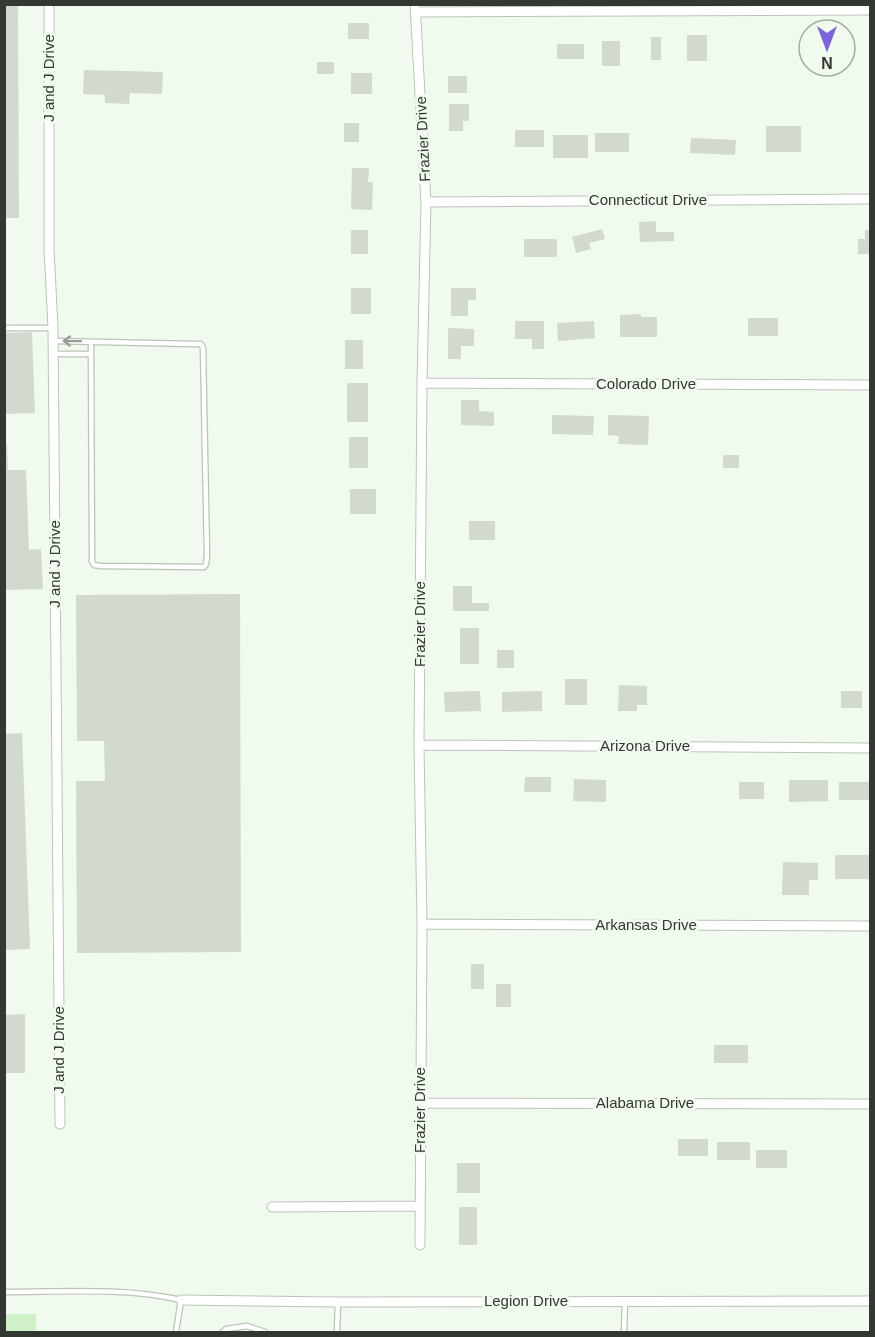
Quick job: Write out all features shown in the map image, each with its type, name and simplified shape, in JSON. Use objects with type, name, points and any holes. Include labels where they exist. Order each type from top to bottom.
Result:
[{"type":"street","name":"J and J Drive","points":[[49,4],[49,248],[53,328],[60,1124]]},
{"type":"street","points":[[416,8],[870,10]]},
{"type":"street","name":"Frazier Drive","points":[[416,8],[426,202],[419,745],[422,924],[419,1103],[420,1245]]},
{"type":"street","name":"Connecticut Drive","points":[[426,202],[870,199]]},
{"type":"street","name":"Colorado Drive","points":[[422,383],[870,386]]},
{"type":"street","name":"Arizona Drive","points":[[419,745],[870,748]]},
{"type":"street","name":"Arkansas Drive","points":[[422,924],[870,926]]},
{"type":"street","name":"Alabama Drive","points":[[419,1103],[870,1104]]},
{"type":"street","points":[[272,1207],[420,1206]]},
{"type":"street","name":"Legion Drive","points":[[181,1300],[870,1301]]},
{"type":"lane","points":[[4,328],[53,328]]},
{"type":"lane","points":[[53,341],[195,344],[201,345],[203,348],[207,556],[204,567],[94,565],[92,561],[91,342]]},
{"type":"lane","points":[[53,354],[91,354]]},
{"type":"lane","points":[[4,1292],[160,1295],[181,1300],[176,1332]]},
{"type":"lane","points":[[624,1332],[625,1301]]},
{"type":"lane","points":[[337,1332],[338,1302]]},
{"type":"lane","points":[[223,1332],[226,1329],[247,1326],[265,1332]]},
{"type":"green space","points":[[5,1314],[36,1314],[36,1332],[5,1332]]},
{"type":"building","points":[[4,4],[18,4],[19,218],[4,218]]},
{"type":"building","points":[[348,23],[369,23],[369,39],[348,39]]},
{"type":"building","points":[[687,35],[707,35],[707,61],[687,61]]},
{"type":"building","points":[[651,37],[661,37],[661,60],[651,60]]},
{"type":"building","points":[[602,41],[620,41],[620,66],[602,66]]},
{"type":"building","points":[[557,44],[584,44],[584,59],[557,59]]},
{"type":"building","points":[[317,62],[334,62],[334,74],[317,74]]},
{"type":"building","points":[[84,70],[163,72],[162,94],[130,93],[129,104],[105,103],[105,95],[83,94]]},
{"type":"building","points":[[351,73],[372,73],[372,94],[351,94]]},
{"type":"building","points":[[448,76],[467,76],[467,93],[448,93]]},
{"type":"building","points":[[449,104],[469,104],[469,121],[463,121],[463,131],[449,131]]},
{"type":"building","points":[[344,123],[359,123],[359,142],[344,142]]},
{"type":"building","points":[[766,126],[801,126],[801,152],[766,152]]},
{"type":"building","points":[[515,130],[544,130],[544,147],[515,147]]},
{"type":"building","points":[[595,133],[629,133],[629,152],[595,152]]},
{"type":"building","points":[[553,135],[588,135],[588,158],[553,158]]},
{"type":"building","points":[[691,138],[736,140],[735,155],[690,153]]},
{"type":"building","points":[[352,168],[369,168],[368,182],[373,182],[372,210],[351,209]]},
{"type":"building","points":[[656,221],[656,232],[674,232],[674,241],[640,242],[639,222]]},
{"type":"building","points":[[602,229],[605,239],[589,243],[591,249],[576,253],[572,237]]},
{"type":"building","points":[[351,230],[368,230],[368,254],[351,254]]},
{"type":"building","points":[[865,230],[870,230],[870,254],[858,254],[858,239],[865,239]]},
{"type":"building","points":[[524,239],[557,239],[557,257],[524,257]]},
{"type":"building","points":[[351,288],[371,288],[371,314],[351,314]]},
{"type":"building","points":[[451,288],[476,288],[476,300],[468,300],[468,316],[451,316]]},
{"type":"building","points":[[641,314],[641,317],[657,317],[657,337],[620,337],[620,315]]},
{"type":"building","points":[[748,318],[778,318],[778,336],[748,336]]},
{"type":"building","points":[[515,321],[544,321],[544,349],[532,349],[532,339],[515,339]]},
{"type":"building","points":[[594,321],[595,338],[558,341],[557,323]]},
{"type":"building","points":[[448,328],[474,329],[474,346],[461,346],[461,359],[448,359]]},
{"type":"building","points":[[32,332],[35,413],[4,414],[4,333]]},
{"type":"building","points":[[345,340],[363,340],[363,369],[345,369]]},
{"type":"building","points":[[347,383],[368,383],[368,422],[347,422]]},
{"type":"building","points":[[461,400],[479,400],[479,411],[494,412],[494,426],[461,425]]},
{"type":"building","points":[[552,415],[594,416],[593,435],[552,434]]},
{"type":"building","points":[[608,415],[649,416],[648,445],[618,444],[619,436],[608,435]]},
{"type":"building","points":[[349,437],[368,437],[368,468],[349,468]]},
{"type":"building","points":[[4,443],[7,444],[8,470],[26,470],[29,550],[41,549],[43,589],[4,590]]},
{"type":"building","points":[[723,455],[739,455],[739,468],[723,468]]},
{"type":"building","points":[[350,489],[376,489],[376,514],[350,514]]},
{"type":"building","points":[[469,521],[495,521],[495,540],[469,540]]},
{"type":"building","points":[[453,586],[472,586],[472,603],[489,603],[489,611],[453,611]]},
{"type":"building","points":[[240,594],[241,952],[77,953],[76,781],[105,781],[104,741],[77,741],[76,595]]},
{"type":"building","points":[[460,628],[479,628],[479,664],[460,664]]},
{"type":"building","points":[[497,650],[514,650],[514,668],[497,668]]},
{"type":"building","points":[[565,679],[587,679],[587,705],[565,705]]},
{"type":"building","points":[[619,685],[647,686],[647,705],[637,705],[637,711],[618,711]]},
{"type":"building","points":[[480,691],[481,711],[445,712],[444,692]]},
{"type":"building","points":[[542,691],[542,711],[502,712],[502,692]]},
{"type":"building","points":[[841,691],[862,691],[862,708],[841,708]]},
{"type":"building","points":[[22,733],[30,949],[4,950],[4,734]]},
{"type":"building","points":[[525,777],[551,777],[551,792],[524,792]]},
{"type":"building","points":[[574,779],[606,780],[606,802],[573,801]]},
{"type":"building","points":[[789,780],[828,780],[828,801],[789,802]]},
{"type":"building","points":[[739,782],[764,782],[764,799],[739,799]]},
{"type":"building","points":[[839,782],[870,782],[870,800],[839,800]]},
{"type":"building","points":[[835,855],[870,855],[870,879],[835,879]]},
{"type":"building","points":[[783,862],[818,863],[818,880],[809,880],[809,895],[782,895]]},
{"type":"building","points":[[471,964],[484,964],[484,989],[471,989]]},
{"type":"building","points":[[496,984],[511,984],[511,1007],[496,1007]]},
{"type":"building","points":[[25,1014],[25,1073],[4,1073],[4,1015]]},
{"type":"building","points":[[714,1045],[748,1045],[748,1063],[714,1063]]},
{"type":"building","points":[[678,1139],[708,1139],[708,1156],[678,1156]]},
{"type":"building","points":[[717,1142],[750,1142],[750,1160],[717,1160]]},
{"type":"building","points":[[756,1150],[787,1150],[787,1168],[756,1168]]},
{"type":"building","points":[[457,1163],[480,1163],[480,1193],[457,1193]]},
{"type":"building","points":[[459,1207],[477,1207],[477,1245],[459,1245]]}]
